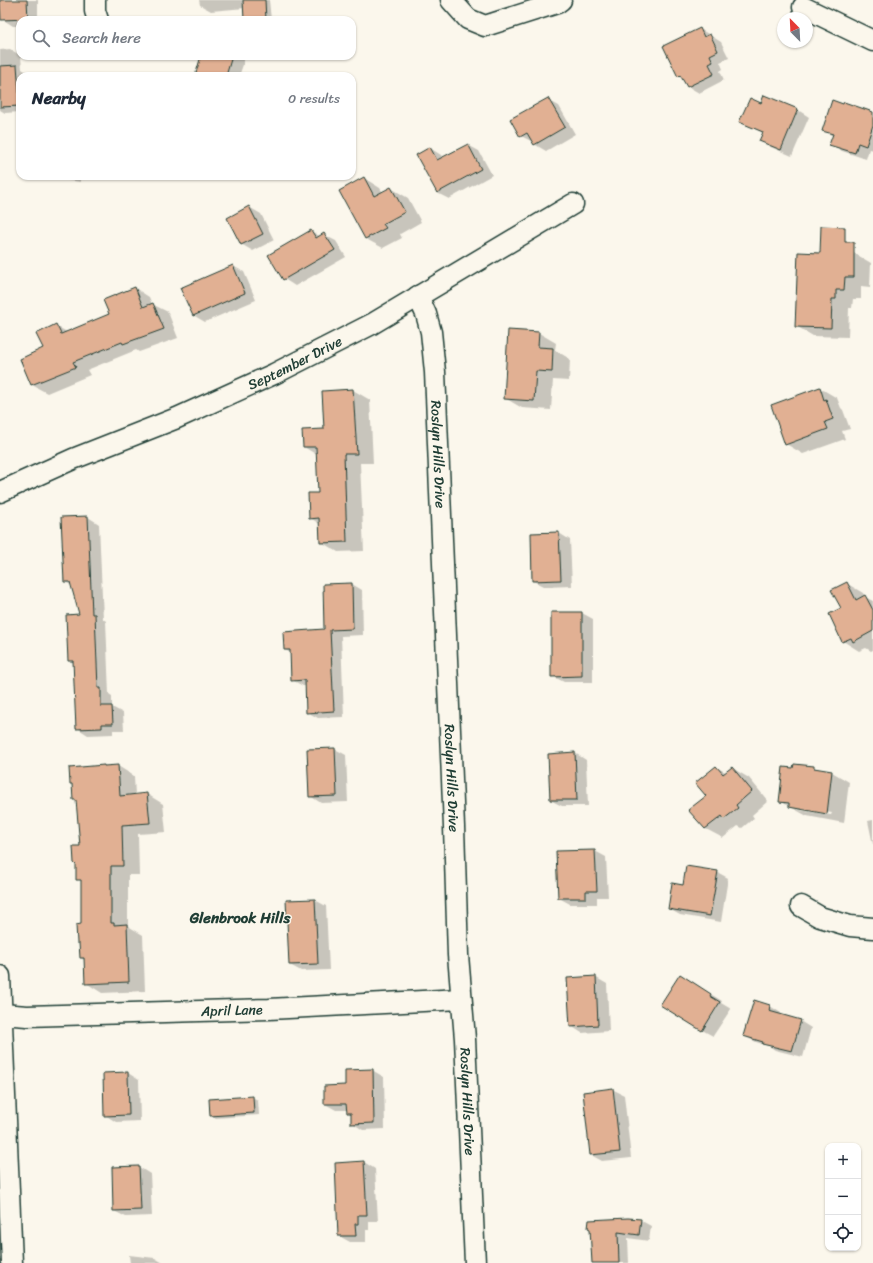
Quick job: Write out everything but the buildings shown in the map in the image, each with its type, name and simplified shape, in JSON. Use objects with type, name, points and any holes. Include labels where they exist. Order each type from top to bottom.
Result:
[{"type":"street","points":[[96,0],[95,11],[97,16]]},
{"type":"street","points":[[451,0],[452,3],[468,19],[485,26],[557,3],[561,0]]},
{"type":"street","points":[[803,7],[873,41]]},
{"type":"street","name":"September Drive","points":[[0,492],[73,460],[177,418],[274,374],[372,324],[573,204]]},
{"type":"street","name":"Roslyn Hills Drive","points":[[418,296],[426,314],[431,332],[435,372],[458,955],[465,1039],[474,1263]]},
{"type":"street","points":[[801,906],[820,917],[850,926],[873,928]]},
{"type":"street","points":[[0,976],[12,1263]]},
{"type":"street","name":"April Lane","points":[[2,1014],[28,1016],[269,1009],[461,999]]},
{"type":"district","name":"Glenbrook Hills","points":[[240,918]]}]
